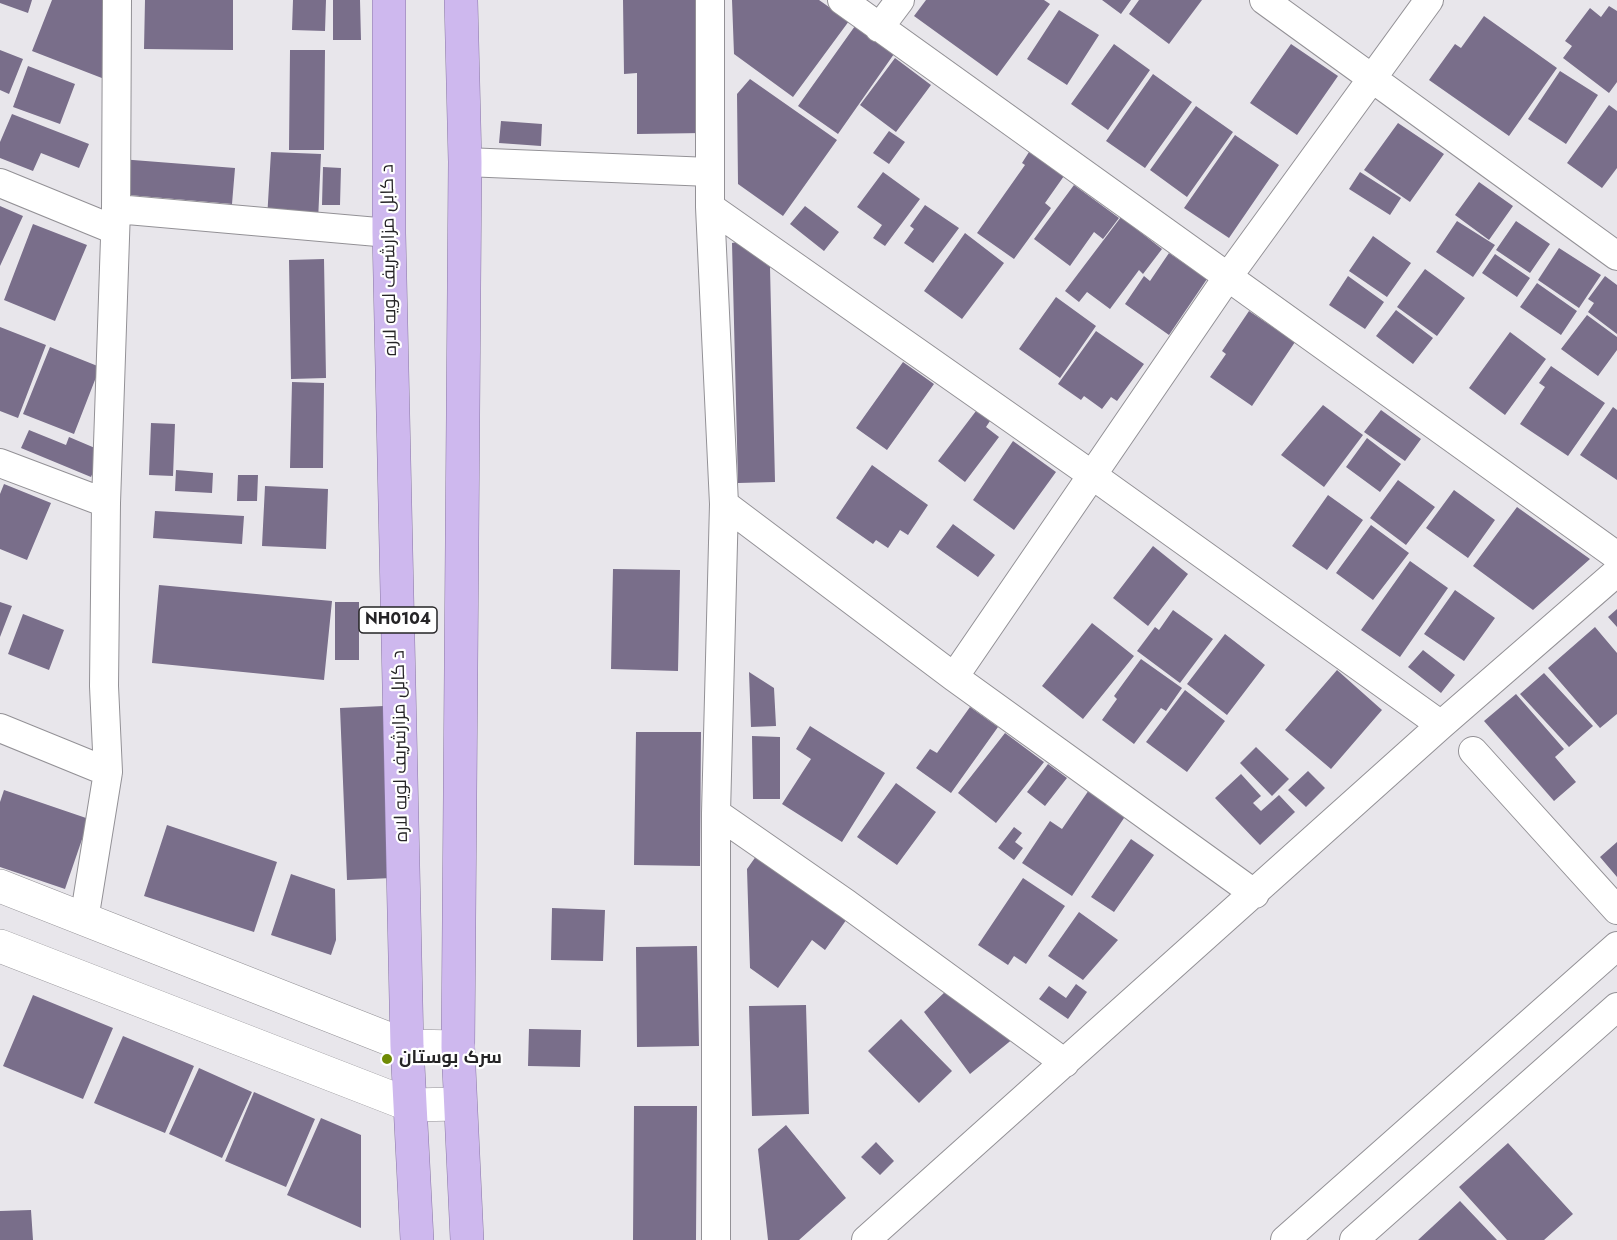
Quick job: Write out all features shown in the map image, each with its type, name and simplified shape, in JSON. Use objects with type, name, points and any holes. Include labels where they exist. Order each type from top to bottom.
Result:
[{"type":"highway","name":"د کابل مزارشریف لویه لاره","points":[[389,0],[389,233],[406,1046],[417,1240]]},
{"type":"highway","name":"NH0104","points":[[461,0],[465,162],[458,1047],[467,1240]]},
{"type":"street","points":[[84,920],[108,772],[104,687],[106,503],[116,219],[117,0]]},
{"type":"street","points":[[710,0],[710,207],[724,504],[716,813],[716,1240]]},
{"type":"street","points":[[842,0],[1617,556]]},
{"type":"street","points":[[879,28],[900,0]]},
{"type":"street","points":[[1264,0],[1617,255]]},
{"type":"street","points":[[954,676],[1227,278],[1429,0]]},
{"type":"street","points":[[465,162],[710,172]]},
{"type":"street","points":[[0,183],[116,219],[389,233]]},
{"type":"street","points":[[710,207],[1092,475],[1441,725]]},
{"type":"street","points":[[0,463],[106,503]]},
{"type":"street","points":[[724,504],[954,676],[1255,894]]},
{"type":"street","points":[[866,1240],[1441,725],[1617,572]]},
{"type":"street","points":[[0,728],[108,772]]},
{"type":"street","points":[[1473,751],[1617,910]]},
{"type":"street","points":[[716,813],[847,903],[1065,1063]]},
{"type":"street","points":[[0,886],[406,1046],[458,1047]]},
{"type":"street","points":[[0,946],[410,1105],[459,1104]]},
{"type":"street","points":[[1285,1240],[1617,946]]},
{"type":"street","points":[[1354,1240],[1617,1007]]},
{"type":"building","points":[[0,0],[32,0],[28,13],[0,3]]},
{"type":"building","points":[[52,0],[107,0],[107,80],[32,51]]},
{"type":"building","points":[[145,0],[233,0],[233,50],[144,49]]},
{"type":"building","points":[[293,0],[326,0],[325,31],[292,30]]},
{"type":"building","points":[[333,0],[360,0],[361,40],[333,40]]},
{"type":"building","points":[[623,0],[701,0],[703,133],[637,134],[637,73],[624,74]]},
{"type":"building","points":[[732,0],[819,0],[849,21],[793,97],[734,54]]},
{"type":"building","points":[[926,0],[1044,0],[1050,4],[997,76],[914,16]]},
{"type":"building","points":[[1102,0],[1131,0],[1121,14]]},
{"type":"building","points":[[1139,0],[1202,0],[1169,44],[1129,14]]},
{"type":"building","points":[[1609,6],[1617,11],[1617,82],[1609,93],[1563,58],[1572,46],[1565,41],[1590,8],[1601,17]]},
{"type":"building","points":[[1059,10],[1099,35],[1067,85],[1027,59]]},
{"type":"building","points":[[1484,16],[1557,68],[1509,136],[1429,80],[1455,44],[1461,48]]},
{"type":"building","points":[[855,26],[894,54],[838,134],[798,106]]},
{"type":"building","points":[[1114,44],[1150,70],[1108,130],[1071,104]]},
{"type":"building","points":[[1291,44],[1338,76],[1297,135],[1250,103]]},
{"type":"building","points":[[0,50],[23,59],[9,94],[0,90]]},
{"type":"building","points":[[290,50],[325,50],[324,150],[289,150]]},
{"type":"building","points":[[895,58],[931,85],[896,132],[860,105]]},
{"type":"building","points":[[28,66],[75,84],[60,124],[13,107]]},
{"type":"building","points":[[1560,71],[1598,95],[1566,144],[1528,119]]},
{"type":"building","points":[[1153,74],[1192,102],[1145,168],[1106,141]]},
{"type":"building","points":[[750,79],[837,140],[783,216],[738,184],[737,94]]},
{"type":"building","points":[[1609,105],[1617,111],[1617,168],[1602,188],[1567,163]]},
{"type":"building","points":[[1196,106],[1233,132],[1187,197],[1150,170]]},
{"type":"building","points":[[12,114],[89,144],[79,168],[41,153],[33,171],[0,158],[0,142]]},
{"type":"building","points":[[501,121],[542,124],[541,146],[499,143]]},
{"type":"building","points":[[1398,123],[1444,154],[1410,202],[1364,170]]},
{"type":"building","points":[[889,131],[905,142],[889,164],[873,153]]},
{"type":"building","points":[[1235,135],[1279,165],[1229,238],[1184,208]]},
{"type":"building","points":[[271,152],[321,154],[318,221],[267,219]]},
{"type":"building","points":[[1029,152],[1064,176],[1045,203],[1051,208],[1014,259],[977,233],[1025,165],[1022,163]]},
{"type":"building","points":[[120,159],[235,168],[232,204],[117,194]]},
{"type":"building","points":[[323,167],[341,168],[340,205],[322,205]]},
{"type":"building","points":[[883,172],[920,199],[885,246],[873,238],[882,225],[857,207]]},
{"type":"building","points":[[1360,172],[1401,198],[1390,215],[1349,189]]},
{"type":"building","points":[[1479,182],[1513,206],[1489,240],[1455,215]]},
{"type":"building","points":[[1074,185],[1119,218],[1103,239],[1094,232],[1070,266],[1034,239]]},
{"type":"building","points":[[925,205],[959,228],[933,263],[904,243],[914,229],[910,226]]},
{"type":"building","points":[[0,206],[23,216],[0,266]]},
{"type":"building","points":[[805,206],[839,232],[824,251],[790,224]]},
{"type":"building","points":[[1121,217],[1162,249],[1143,274],[1139,270],[1110,309],[1087,292],[1079,302],[1065,291]]},
{"type":"building","points":[[1457,221],[1495,245],[1473,277],[1436,252]]},
{"type":"building","points":[[1516,221],[1550,244],[1530,273],[1496,250]]},
{"type":"building","points":[[33,224],[87,245],[55,321],[4,300]]},
{"type":"building","points":[[965,233],[1004,263],[962,319],[924,291]]},
{"type":"building","points":[[1373,236],[1411,263],[1387,297],[1349,271]]},
{"type":"building","points":[[737,242],[770,267],[775,482],[738,483],[732,243]]},
{"type":"building","points":[[1559,248],[1601,275],[1579,308],[1538,280]]},
{"type":"building","points":[[1169,253],[1207,279],[1169,335],[1125,304],[1144,276],[1150,281]]},
{"type":"building","points":[[1495,254],[1530,278],[1517,297],[1482,273]]},
{"type":"building","points":[[324,259],[326,378],[291,379],[289,260]]},
{"type":"building","points":[[1425,269],[1465,298],[1437,336],[1397,307]]},
{"type":"building","points":[[1348,276],[1384,302],[1365,329],[1329,305]]},
{"type":"building","points":[[1605,276],[1617,285],[1617,334],[1588,312],[1594,303],[1588,299]]},
{"type":"building","points":[[1537,283],[1577,311],[1561,335],[1520,307]]},
{"type":"building","points":[[1056,297],[1096,326],[1060,378],[1019,349]]},
{"type":"building","points":[[1396,310],[1433,338],[1413,364],[1376,336]]},
{"type":"building","points":[[1249,311],[1295,342],[1252,406],[1210,377],[1226,354],[1222,351]]},
{"type":"building","points":[[1587,315],[1617,337],[1617,350],[1598,376],[1561,349]]},
{"type":"building","points":[[0,327],[46,345],[18,418],[0,411]]},
{"type":"building","points":[[1096,331],[1144,364],[1117,401],[1111,397],[1102,409],[1084,396],[1081,400],[1058,384]]},
{"type":"building","points":[[1510,332],[1546,359],[1505,415],[1469,388]]},
{"type":"building","points":[[50,347],[100,367],[74,434],[23,414]]},
{"type":"building","points":[[903,362],[934,384],[887,450],[856,428]]},
{"type":"building","points":[[1551,366],[1605,403],[1568,456],[1520,424],[1545,387],[1539,383]]},
{"type":"building","points":[[292,382],[324,383],[323,468],[290,468]]},
{"type":"building","points":[[1323,405],[1363,435],[1324,487],[1281,455]]},
{"type":"building","points":[[1613,407],[1617,410],[1617,480],[1580,455]]},
{"type":"building","points":[[1381,410],[1421,439],[1405,461],[1364,432]]},
{"type":"building","points":[[976,411],[990,421],[986,427],[999,437],[965,482],[938,461]]},
{"type":"building","points":[[151,423],[175,424],[173,476],[149,475]]},
{"type":"building","points":[[29,430],[66,445],[69,437],[102,451],[91,477],[21,448]]},
{"type":"building","points":[[1367,438],[1401,464],[1380,492],[1346,467]]},
{"type":"building","points":[[1013,441],[1056,472],[1014,530],[973,500]]},
{"type":"building","points":[[872,465],[928,505],[908,535],[900,530],[888,548],[876,540],[873,544],[836,518]]},
{"type":"building","points":[[176,470],[213,473],[212,493],[175,491]]},
{"type":"building","points":[[238,475],[258,475],[257,501],[237,501]]},
{"type":"building","points":[[1398,480],[1435,507],[1406,545],[1370,518]]},
{"type":"building","points":[[4,484],[51,503],[27,560],[0,549],[0,494]]},
{"type":"building","points":[[265,486],[328,489],[326,549],[262,546]]},
{"type":"building","points":[[1454,490],[1495,520],[1468,558],[1426,528]]},
{"type":"building","points":[[1328,495],[1363,520],[1327,570],[1292,546]]},
{"type":"building","points":[[1517,507],[1590,559],[1533,610],[1473,566]]},
{"type":"building","points":[[155,511],[244,516],[242,544],[153,538]]},
{"type":"building","points":[[953,524],[995,555],[978,577],[936,547]]},
{"type":"building","points":[[1371,525],[1409,553],[1373,600],[1336,573]]},
{"type":"building","points":[[1153,546],[1188,574],[1148,626],[1113,598]]},
{"type":"building","points":[[1410,561],[1448,588],[1400,657],[1361,630]]},
{"type":"building","points":[[613,569],[680,570],[678,671],[611,669]]},
{"type":"building","points":[[159,585],[332,601],[324,680],[152,663]]},
{"type":"building","points":[[1455,590],[1495,618],[1464,661],[1424,634]]},
{"type":"building","points":[[0,602],[12,606],[0,637]]},
{"type":"building","points":[[335,602],[359,602],[359,660],[335,660]]},
{"type":"building","points":[[1617,609],[1617,627],[1608,617]]},
{"type":"building","points":[[1173,610],[1213,639],[1180,683],[1137,651],[1155,627],[1159,630]]},
{"type":"building","points":[[23,614],[64,630],[49,670],[8,654]]},
{"type":"building","points":[[1092,623],[1134,656],[1083,719],[1042,686]]},
{"type":"building","points":[[1595,627],[1617,653],[1617,714],[1600,728],[1548,668]]},
{"type":"building","points":[[1225,634],[1265,665],[1227,715],[1187,684]]},
{"type":"building","points":[[1423,650],[1455,675],[1441,693],[1408,667]]},
{"type":"building","points":[[1141,659],[1182,688],[1166,711],[1161,708],[1134,744],[1102,720],[1117,699],[1114,696]]},
{"type":"building","points":[[1337,670],[1382,710],[1331,769],[1285,730]]},
{"type":"building","points":[[749,672],[774,688],[776,726],[751,727]]},
{"type":"building","points":[[1544,673],[1593,726],[1569,747],[1520,694]]},
{"type":"building","points":[[1185,690],[1225,721],[1187,772],[1146,742]]},
{"type":"building","points":[[1516,694],[1564,749],[1555,757],[1576,782],[1554,801],[1484,721]]},
{"type":"building","points":[[384,706],[392,878],[347,880],[340,708]]},
{"type":"building","points":[[970,707],[998,727],[951,793],[916,768],[930,749],[937,753]]},
{"type":"building","points":[[810,726],[885,773],[842,842],[782,804],[811,759],[796,749]]},
{"type":"building","points":[[636,732],[701,732],[700,866],[634,865]]},
{"type":"building","points":[[1005,733],[1044,762],[996,823],[958,793]]},
{"type":"building","points":[[752,736],[780,737],[780,799],[753,799]]},
{"type":"building","points":[[1256,747],[1289,779],[1272,796],[1240,763]]},
{"type":"building","points":[[1048,764],[1067,778],[1045,806],[1027,792]]},
{"type":"building","points":[[1308,771],[1325,788],[1306,807],[1288,790]]},
{"type":"building","points":[[1241,774],[1261,796],[1253,803],[1261,811],[1279,795],[1295,812],[1260,845],[1215,798]]},
{"type":"building","points":[[896,783],[936,812],[897,865],[857,837]]},
{"type":"building","points":[[4,790],[89,819],[65,889],[0,867],[0,802]]},
{"type":"building","points":[[1089,790],[1126,815],[1072,896],[1022,863],[1050,821],[1062,829]]},
{"type":"building","points":[[167,825],[277,862],[254,932],[144,896]]},
{"type":"building","points":[[1014,827],[1022,833],[1015,842],[1023,848],[1014,860],[998,848]]},
{"type":"building","points":[[1131,839],[1154,855],[1114,912],[1091,897]]},
{"type":"building","points":[[1617,842],[1617,877],[1600,857]]},
{"type":"building","points":[[759,852],[849,916],[825,950],[812,940],[778,988],[750,968],[747,869]]},
{"type":"building","points":[[291,874],[335,889],[336,940],[331,955],[271,935]]},
{"type":"building","points":[[1023,878],[1065,906],[1026,964],[1014,956],[1008,965],[978,945]]},
{"type":"building","points":[[552,908],[605,910],[603,961],[551,960]]},
{"type":"building","points":[[1079,912],[1118,940],[1083,980],[1048,956]]},
{"type":"building","points":[[697,946],[699,1046],[637,1047],[636,947]]},
{"type":"building","points":[[1076,984],[1087,992],[1068,1019],[1039,999],[1049,986],[1066,998]]},
{"type":"building","points":[[947,990],[1014,1038],[970,1074],[924,1012]]},
{"type":"building","points":[[33,995],[113,1028],[83,1099],[3,1066]]},
{"type":"building","points":[[806,1005],[809,1114],[752,1116],[749,1006]]},
{"type":"building","points":[[901,1019],[952,1071],[919,1103],[868,1051]]},
{"type":"building","points":[[529,1029],[581,1030],[580,1067],[528,1066]]},
{"type":"building","points":[[123,1036],[194,1066],[165,1133],[94,1103]]},
{"type":"building","points":[[199,1068],[252,1092],[222,1158],[169,1134]]},
{"type":"building","points":[[254,1092],[315,1119],[286,1187],[225,1161]]},
{"type":"building","points":[[634,1106],[697,1106],[696,1240],[633,1240]]},
{"type":"building","points":[[321,1118],[361,1135],[361,1228],[287,1195]]},
{"type":"building","points":[[786,1125],[846,1198],[799,1240],[768,1240],[758,1149]]},
{"type":"building","points":[[876,1142],[894,1161],[880,1175],[861,1157]]},
{"type":"building","points":[[1508,1143],[1573,1214],[1544,1240],[1507,1240],[1459,1187]]},
{"type":"building","points":[[1460,1201],[1497,1240],[1418,1240]]},
{"type":"building","points":[[31,1210],[33,1240],[0,1240],[0,1211]]},
{"type":"place","name":"سرک بوستان","points":[[387,1059]]}]
